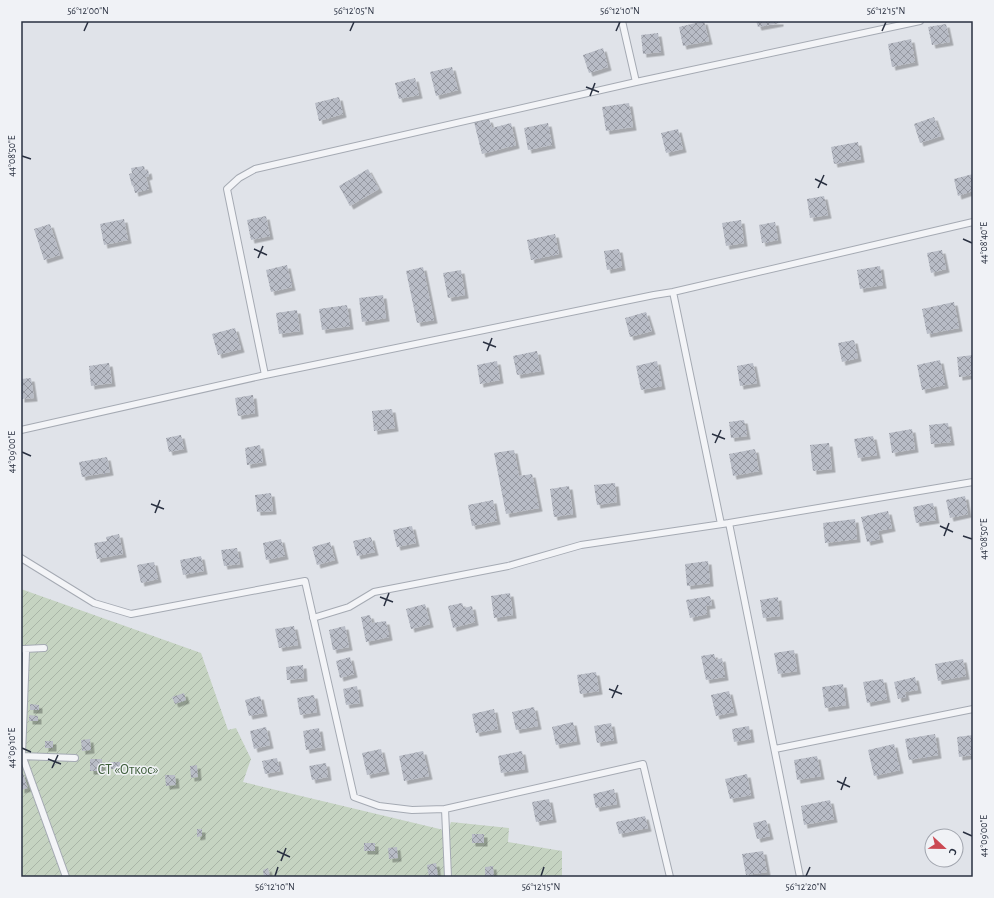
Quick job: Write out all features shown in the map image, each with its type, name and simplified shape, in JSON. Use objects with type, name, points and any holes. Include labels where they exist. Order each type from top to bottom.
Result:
[{"type":"lane","points":[[622,21],[636,82]]},
{"type":"lane","points":[[265,375],[228,189],[239,178],[255,169],[636,82],[920,21]]},
{"type":"lane","points":[[21,430],[265,375],[654,294],[673,292],[973,222]]},
{"type":"lane","points":[[673,292],[721,524]]},
{"type":"lane","points":[[313,618],[349,607],[374,592],[508,566],[581,545],[729,523],[973,482]]},
{"type":"lane","points":[[729,523],[800,877]]},
{"type":"lane","points":[[21,558],[94,603],[131,614],[305,580],[354,797],[380,806],[412,810],[446,809],[643,764],[670,877]]},
{"type":"lane","points":[[22,649],[44,648]]},
{"type":"lane","points":[[22,649],[26,652],[22,756],[66,877]]},
{"type":"lane","points":[[775,749],[973,709]]},
{"type":"lane","points":[[22,756],[75,758]]},
{"type":"lane","points":[[446,809],[448,877]]},
{"type":"green space","name":"СТ «Откос»","points":[[21,589],[201,653],[228,730],[236,728],[251,759],[243,782],[448,831],[451,822],[509,828],[508,842],[562,851],[562,877],[21,877]]},
{"type":"building","points":[[704,21],[709,41],[683,46],[679,27]]},
{"type":"building","points":[[756,21],[780,21],[780,23],[758,27]]},
{"type":"building","points":[[946,24],[950,42],[932,45],[928,27]]},
{"type":"building","points":[[658,33],[661,52],[643,54],[641,35]]},
{"type":"building","points":[[911,39],[915,62],[892,67],[888,44]]},
{"type":"building","points":[[603,48],[608,67],[589,73],[583,55]]},
{"type":"building","points":[[452,67],[458,90],[436,96],[430,72]]},
{"type":"building","points":[[415,78],[419,95],[399,99],[395,83]]},
{"type":"building","points":[[339,97],[343,114],[319,121],[315,103]]},
{"type":"building","points":[[629,103],[633,127],[606,131],[602,107]]},
{"type":"building","points":[[934,117],[941,136],[920,143],[914,124]]},
{"type":"building","points":[[489,119],[492,128],[511,123],[516,145],[482,154],[474,122]]},
{"type":"building","points":[[548,123],[552,145],[528,150],[524,128]]},
{"type":"building","points":[[678,129],[683,149],[666,153],[661,133]]},
{"type":"building","points":[[858,142],[861,159],[834,164],[831,147]]},
{"type":"building","points":[[144,166],[145,171],[148,170],[149,176],[146,177],[149,189],[135,193],[129,174],[132,173],[131,168]]},
{"type":"building","points":[[368,169],[379,189],[350,206],[339,186]]},
{"type":"building","points":[[973,174],[973,191],[958,196],[954,179]]},
{"type":"building","points":[[824,196],[828,215],[810,218],[807,199]]},
{"type":"building","points":[[266,216],[270,236],[251,240],[247,220]]},
{"type":"building","points":[[124,219],[128,240],[104,245],[100,224]]},
{"type":"building","points":[[741,220],[744,243],[726,246],[722,223]]},
{"type":"building","points":[[775,222],[778,240],[762,243],[759,225]]},
{"type":"building","points":[[50,224],[60,255],[44,260],[34,229]]},
{"type":"building","points":[[555,234],[559,254],[531,260],[527,240]]},
{"type":"building","points":[[619,249],[622,267],[607,270],[604,251]]},
{"type":"building","points":[[942,250],[946,269],[931,273],[927,253]]},
{"type":"building","points":[[287,265],[292,287],[271,292],[266,270]]},
{"type":"building","points":[[880,266],[883,285],[860,289],[857,270]]},
{"type":"building","points":[[423,267],[434,320],[417,323],[406,271]]},
{"type":"building","points":[[461,270],[465,295],[448,298],[443,273]]},
{"type":"building","points":[[383,295],[386,318],[362,322],[359,298]]},
{"type":"building","points":[[954,302],[959,328],[927,334],[922,309]]},
{"type":"building","points":[[347,305],[350,326],[322,330],[319,309]]},
{"type":"building","points":[[297,310],[300,331],[279,334],[276,313]]},
{"type":"building","points":[[646,312],[652,331],[630,337],[625,318]]},
{"type":"building","points":[[235,328],[241,349],[218,355],[212,334]]},
{"type":"building","points":[[854,340],[858,358],[842,362],[838,343]]},
{"type":"building","points":[[537,351],[541,371],[517,375],[513,356]]},
{"type":"building","points":[[973,355],[973,375],[959,377],[957,357]]},
{"type":"building","points":[[940,360],[945,385],[922,390],[917,365]]},
{"type":"building","points":[[497,361],[500,380],[480,384],[477,365]]},
{"type":"building","points":[[657,361],[662,386],[641,390],[636,366]]},
{"type":"building","points":[[109,363],[112,383],[91,386],[89,366]]},
{"type":"building","points":[[753,363],[757,383],[740,386],[737,366]]},
{"type":"building","points":[[31,378],[34,398],[21,399],[21,379]]},
{"type":"building","points":[[253,395],[255,413],[238,416],[235,398]]},
{"type":"building","points":[[392,409],[395,428],[374,431],[372,411]]},
{"type":"building","points":[[744,420],[747,436],[731,438],[729,422]]},
{"type":"building","points":[[948,423],[951,442],[931,444],[929,425]]},
{"type":"building","points":[[912,429],[915,449],[892,453],[889,433]]},
{"type":"building","points":[[181,435],[184,449],[169,452],[166,438]]},
{"type":"building","points":[[873,436],[877,455],[858,458],[854,439]]},
{"type":"building","points":[[829,443],[832,469],[813,471],[810,445]]},
{"type":"building","points":[[260,445],[263,462],[247,465],[245,448]]},
{"type":"building","points":[[755,449],[759,471],[733,476],[729,454]]},
{"type":"building","points":[[514,450],[519,476],[532,474],[539,508],[506,514],[494,453]]},
{"type":"building","points":[[107,457],[110,472],[82,477],[79,462]]},
{"type":"building","points":[[615,483],[617,502],[597,505],[594,485]]},
{"type":"building","points":[[569,486],[573,514],[554,517],[550,489]]},
{"type":"building","points":[[271,493],[273,511],[257,512],[255,495]]},
{"type":"building","points":[[965,496],[968,514],[950,518],[946,500]]},
{"type":"building","points":[[493,500],[497,521],[472,526],[468,505]]},
{"type":"building","points":[[933,503],[936,520],[916,523],[913,507]]},
{"type":"building","points":[[888,511],[892,528],[878,531],[880,539],[867,542],[861,517]]},
{"type":"building","points":[[855,519],[857,539],[825,543],[823,523]]},
{"type":"building","points":[[412,526],[416,543],[397,547],[393,530]]},
{"type":"building","points":[[119,534],[123,554],[97,559],[94,543],[107,541],[106,537]]},
{"type":"building","points":[[371,537],[375,552],[357,556],[353,541]]},
{"type":"building","points":[[281,539],[285,556],[266,560],[263,543]]},
{"type":"building","points":[[330,542],[335,560],[317,565],[312,547]]},
{"type":"building","points":[[237,548],[240,564],[224,566],[221,550]]},
{"type":"building","points":[[201,556],[204,571],[183,575],[180,560]]},
{"type":"building","points":[[708,561],[710,583],[687,586],[685,564]]},
{"type":"building","points":[[154,562],[158,579],[141,583],[137,565]]},
{"type":"building","points":[[510,593],[513,615],[494,618],[491,596]]},
{"type":"building","points":[[710,596],[712,605],[706,606],[707,614],[690,618],[686,600]]},
{"type":"building","points":[[778,597],[780,616],[763,618],[760,600]]},
{"type":"building","points":[[462,603],[464,608],[472,606],[475,622],[453,628],[448,606]]},
{"type":"building","points":[[425,604],[430,624],[411,629],[406,609]]},
{"type":"building","points":[[370,615],[372,623],[386,621],[389,637],[366,642],[361,617]]},
{"type":"building","points":[[294,626],[298,645],[279,648],[275,629]]},
{"type":"building","points":[[345,626],[349,647],[333,650],[329,630]]},
{"type":"building","points":[[794,650],[797,671],[778,674],[774,653]]},
{"type":"building","points":[[714,654],[716,660],[722,658],[725,677],[706,680],[701,656]]},
{"type":"building","points":[[350,657],[354,674],[340,678],[336,661]]},
{"type":"building","points":[[963,659],[966,676],[938,681],[935,664]]},
{"type":"building","points":[[303,665],[304,678],[287,680],[286,667]]},
{"type":"building","points":[[596,672],[599,691],[580,694],[577,675]]},
{"type":"building","points":[[915,677],[918,690],[905,692],[906,697],[898,699],[894,682]]},
{"type":"building","points":[[883,679],[887,699],[867,703],[863,682]]},
{"type":"building","points":[[843,684],[846,705],[825,708],[822,687]]},
{"type":"building","points":[[357,686],[360,703],[346,705],[343,689]]},
{"type":"building","points":[[729,691],[734,712],[716,716],[711,695]]},
{"type":"building","points":[[184,693],[186,700],[175,704],[172,697]]},
{"type":"building","points":[[314,695],[317,712],[300,715],[297,698]]},
{"type":"building","points":[[260,696],[264,713],[249,716],[245,700]]},
{"type":"building","points":[[30,704],[39,705],[39,710],[30,710]]},
{"type":"building","points":[[534,707],[538,726],[516,730],[512,712]]},
{"type":"building","points":[[494,709],[498,729],[476,733],[472,714]]},
{"type":"building","points":[[29,715],[38,716],[38,721],[29,721]]},
{"type":"building","points":[[573,722],[577,741],[556,745],[552,727]]},
{"type":"building","points":[[611,723],[614,740],[597,743],[594,726]]},
{"type":"building","points":[[749,726],[751,739],[734,742],[732,729]]},
{"type":"building","points":[[266,727],[270,745],[254,749],[250,731]]},
{"type":"building","points":[[319,728],[322,747],[306,750],[303,731]]},
{"type":"building","points":[[935,734],[938,755],[909,760],[905,739]]},
{"type":"building","points":[[973,735],[973,755],[959,757],[957,737]]},
{"type":"building","points":[[90,739],[91,750],[82,751],[81,740]]},
{"type":"building","points":[[45,741],[53,741],[53,748],[45,748]]},
{"type":"building","points":[[894,744],[900,770],[874,776],[868,750]]},
{"type":"building","points":[[381,749],[386,771],[367,775],[362,753]]},
{"type":"building","points":[[423,751],[429,776],[404,781],[399,756]]},
{"type":"building","points":[[522,751],[525,769],[501,773],[498,756]]},
{"type":"building","points":[[817,756],[821,776],[797,780],[794,760]]},
{"type":"building","points":[[277,758],[280,771],[265,774],[262,761]]},
{"type":"building","points":[[90,759],[102,759],[102,771],[90,771]]},
{"type":"building","points":[[111,762],[120,762],[120,769],[111,769]]},
{"type":"building","points":[[326,763],[328,777],[312,780],[309,766]]},
{"type":"building","points":[[197,765],[198,777],[191,778],[190,766]]},
{"type":"building","points":[[23,773],[28,788],[21,790],[21,774]]},
{"type":"building","points":[[747,774],[751,795],[730,799],[725,779]]},
{"type":"building","points":[[165,775],[175,775],[176,785],[166,786]]},
{"type":"building","points":[[614,789],[617,804],[596,808],[593,794]]},
{"type":"building","points":[[549,799],[553,819],[536,822],[532,802]]},
{"type":"building","points":[[830,800],[834,819],[804,825],[801,806]]},
{"type":"building","points":[[645,816],[648,828],[619,834],[616,822]]},
{"type":"building","points":[[766,820],[770,836],[757,839],[753,823]]},
{"type":"building","points":[[197,829],[202,829],[202,836],[197,837]]},
{"type":"building","points":[[472,834],[484,834],[484,843],[472,843]]},
{"type":"building","points":[[364,843],[375,843],[375,851],[364,851]]},
{"type":"building","points":[[397,847],[398,858],[389,859],[388,848]]},
{"type":"building","points":[[763,851],[767,872],[746,875],[742,854]]},
{"type":"building","points":[[436,863],[438,876],[429,877],[427,865]]},
{"type":"building","points":[[493,866],[494,876],[485,877],[485,867]]},
{"type":"building","points":[[268,868],[270,876],[264,877],[263,870]]}]
